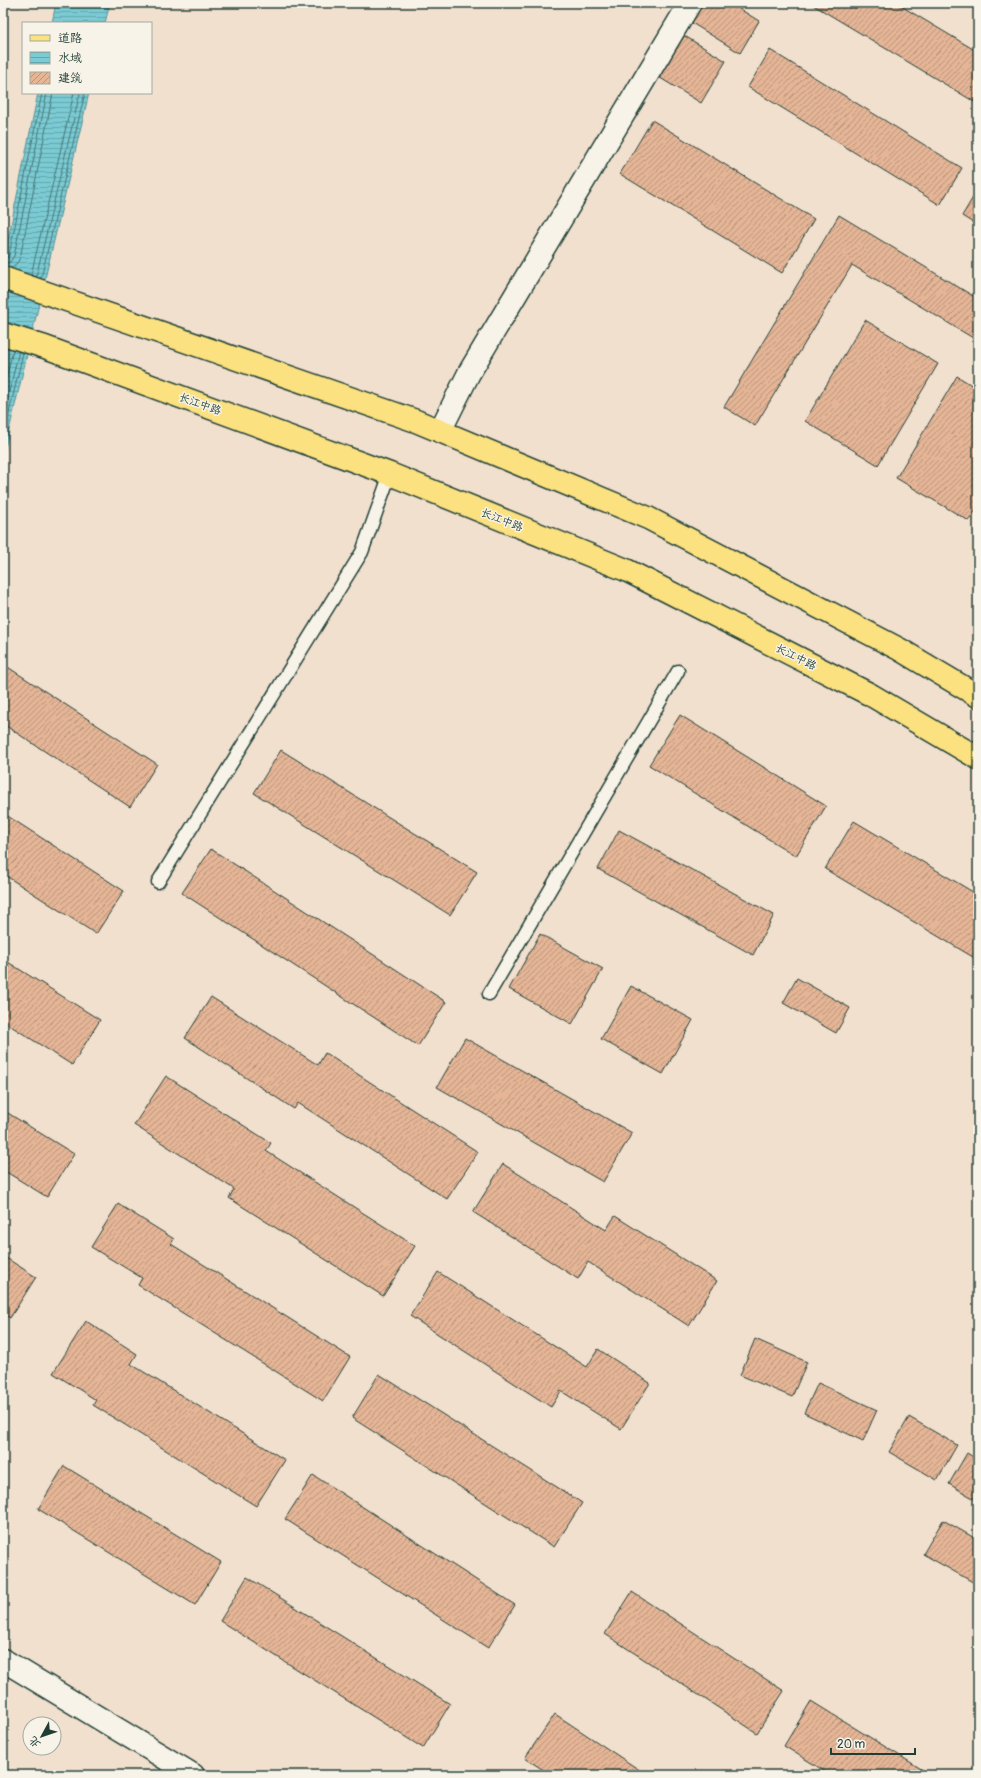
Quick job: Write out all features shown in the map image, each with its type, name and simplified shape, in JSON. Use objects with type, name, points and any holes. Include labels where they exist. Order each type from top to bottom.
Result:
[{"type":"main road","points":[[3,278],[416,421],[648,518],[899,649],[978,696]]},
{"type":"main road","name":"长江中路","points":[[3,334],[45,347],[390,474],[626,570],[871,695],[978,758]]},
{"type":"street","points":[[440,431],[470,372],[690,3]]},
{"type":"street","points":[[3,1660],[193,1775]]},
{"type":"lane","points":[[158,882],[362,552],[390,474]]},
{"type":"lane","points":[[489,994],[678,671]]},
{"type":"water","points":[[56,3],[110,3],[105,22],[52,22]]},
{"type":"water","points":[[38,94],[89,94],[3,456],[3,264]]},
{"type":"building","points":[[698,3],[730,3],[759,21],[740,53],[687,20]]},
{"type":"building","points":[[810,3],[896,3],[978,52],[978,104]]},
{"type":"building","points":[[683,35],[726,61],[701,103],[657,76]]},
{"type":"building","points":[[770,50],[962,168],[940,205],[748,87]]},
{"type":"building","points":[[652,120],[814,219],[782,273],[620,174]]},
{"type":"building","points":[[978,189],[978,226],[962,216]]},
{"type":"building","points":[[839,215],[978,299],[978,341],[852,265],[755,426],[724,407]]},
{"type":"building","points":[[865,320],[938,364],[878,465],[805,421]]},
{"type":"building","points":[[957,376],[978,389],[978,506],[969,521],[896,478]]},
{"type":"building","points":[[3,664],[157,764],[130,807],[3,724]]},
{"type":"building","points":[[680,715],[826,806],[796,856],[649,765]]},
{"type":"building","points":[[281,750],[477,872],[450,915],[254,793]]},
{"type":"building","points":[[3,813],[124,891],[96,934],[3,874]]},
{"type":"building","points":[[854,821],[978,895],[978,960],[825,869]]},
{"type":"building","points":[[619,830],[774,915],[753,955],[598,869]]},
{"type":"building","points":[[211,849],[446,1002],[418,1046],[182,893]]},
{"type":"building","points":[[540,934],[603,969],[572,1024],[509,989]]},
{"type":"building","points":[[3,959],[100,1020],[72,1065],[3,1021]]},
{"type":"building","points":[[797,978],[850,1008],[836,1033],[783,1003]]},
{"type":"building","points":[[631,986],[693,1020],[663,1074],[601,1039]]},
{"type":"building","points":[[211,997],[318,1065],[325,1053],[478,1152],[447,1199],[298,1103],[294,1109],[185,1038]]},
{"type":"building","points":[[465,1038],[632,1133],[603,1182],[437,1087]]},
{"type":"building","points":[[166,1076],[271,1143],[266,1151],[415,1246],[383,1296],[229,1198],[234,1189],[134,1125]]},
{"type":"building","points":[[3,1110],[74,1154],[47,1197],[3,1170]]},
{"type":"building","points":[[503,1164],[606,1230],[615,1216],[717,1281],[689,1326],[588,1262],[578,1279],[473,1212]]},
{"type":"building","points":[[118,1204],[174,1239],[171,1244],[350,1357],[323,1401],[138,1285],[142,1278],[91,1247]]},
{"type":"building","points":[[3,1256],[36,1277],[10,1318],[3,1314]]},
{"type":"building","points":[[438,1272],[587,1367],[598,1349],[650,1383],[621,1429],[561,1391],[551,1407],[410,1316]]},
{"type":"building","points":[[86,1321],[137,1354],[131,1364],[285,1460],[256,1506],[93,1405],[96,1400],[53,1373]]},
{"type":"building","points":[[755,1339],[807,1362],[792,1397],[740,1375]]},
{"type":"building","points":[[379,1374],[582,1503],[554,1547],[352,1418]]},
{"type":"building","points":[[818,1383],[877,1410],[863,1441],[804,1413]]},
{"type":"building","points":[[909,1417],[957,1445],[937,1480],[889,1452]]},
{"type":"building","points":[[967,1453],[978,1460],[978,1501],[949,1484]]},
{"type":"building","points":[[64,1466],[221,1562],[195,1605],[38,1509]]},
{"type":"building","points":[[313,1475],[515,1605],[488,1648],[285,1519]]},
{"type":"building","points":[[943,1520],[978,1540],[978,1585],[923,1554]]},
{"type":"building","points":[[247,1577],[450,1704],[423,1748],[220,1621]]},
{"type":"building","points":[[632,1592],[784,1691],[757,1733],[605,1634]]},
{"type":"building","points":[[811,1701],[931,1775],[831,1775],[784,1746]]},
{"type":"building","points":[[555,1714],[647,1775],[551,1775],[525,1758]]}]
